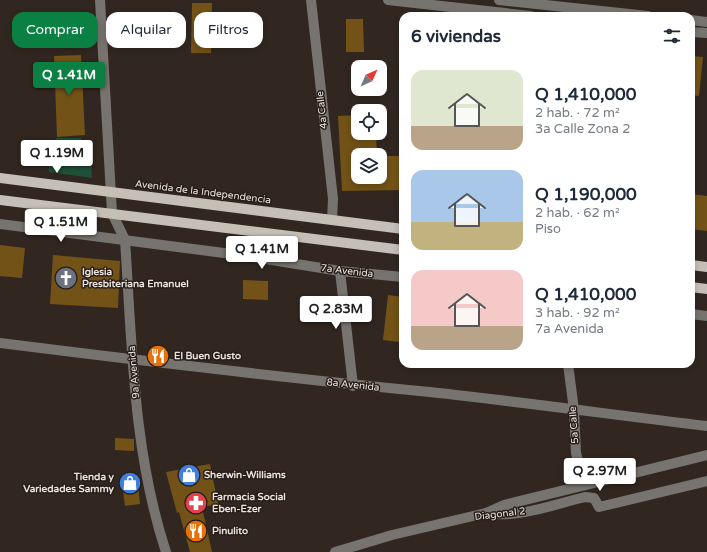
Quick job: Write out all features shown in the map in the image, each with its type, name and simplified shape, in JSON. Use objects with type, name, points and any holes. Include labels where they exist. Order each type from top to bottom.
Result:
[{"type":"main road","name":"Avenida de la Independencia","points":[[0,178],[399,228]]},
{"type":"main road","points":[[0,200],[399,249]]},
{"type":"main road","points":[[695,266],[707,267]]},
{"type":"main road","points":[[695,287],[707,288]]},
{"type":"street","name":"9a Avenida","points":[[100,0],[112,213],[125,240],[133,360],[144,463],[155,516],[166,552]]},
{"type":"street","name":"4a Calle","points":[[311,0],[333,199],[332,220]]},
{"type":"street","points":[[395,0],[435,3],[499,12]]},
{"type":"street","points":[[499,0],[604,12]]},
{"type":"street","points":[[526,2],[527,12]]},
{"type":"street","points":[[695,20],[707,22]]},
{"type":"street","points":[[695,32],[707,33]]},
{"type":"street","name":"7a Avenida","points":[[0,224],[248,256],[340,271],[399,278]]},
{"type":"street","points":[[340,271],[353,386]]},
{"type":"street","points":[[695,314],[707,316]]},
{"type":"street","name":"8a Avenida","points":[[0,343],[353,386],[431,392],[707,426]]},
{"type":"street","name":"5a Calle","points":[[569,368],[574,410],[576,453],[584,485]]},
{"type":"street","points":[[486,514],[504,505],[707,455]]},
{"type":"street","name":"Diagonal 2","points":[[335,552],[392,535],[486,514],[510,514],[585,497],[594,498],[599,507],[707,481]]},
{"type":"green space","points":[[56,138],[81,138],[82,146],[90,146],[92,178],[49,172],[48,143],[55,143]]},
{"type":"building","points":[[192,3],[212,3],[212,12],[194,12],[194,48],[211,48],[211,53],[191,53]]},
{"type":"building","points":[[346,19],[363,19],[364,52],[346,52]]},
{"type":"building","points":[[81,55],[85,135],[57,137],[54,56]]},
{"type":"building","points":[[695,56],[703,57],[699,96],[695,96]]},
{"type":"building","points":[[351,115],[351,140],[376,140],[377,148],[351,148],[351,184],[387,184],[387,156],[399,156],[399,190],[342,191],[338,116]]},
{"type":"building","points":[[695,194],[707,196],[707,231],[695,230]]},
{"type":"building","points":[[0,245],[25,248],[22,278],[0,276]]},
{"type":"building","name":"Iglesia Presbiteriana Emanuel","points":[[53,255],[120,261],[118,308],[50,304]]},
{"type":"building","points":[[243,280],[268,281],[268,300],[243,299]]},
{"type":"building","points":[[388,295],[399,296],[399,342],[383,340]]},
{"type":"building","points":[[115,438],[134,439],[134,451],[115,450]]},
{"type":"building","points":[[210,464],[218,504],[202,507],[212,552],[190,552],[179,512],[177,513],[166,472]]},
{"type":"building","points":[[137,475],[140,504],[125,506],[121,477]]},
{"type":"place","name":"Iglesia Presbiteriana Emanuel","points":[[66,278]]},
{"type":"place","name":"El Buen Gusto","points":[[158,356]]},
{"type":"place","name":"Sherwin-Williams","points":[[189,475]]},
{"type":"place","name":"Tienda y Variedades Sammy","points":[[130,483]]},
{"type":"place","name":"Farmacia Social Eben-Ezer","points":[[196,503]]},
{"type":"place","name":"Pinulito","points":[[196,531]]}]
